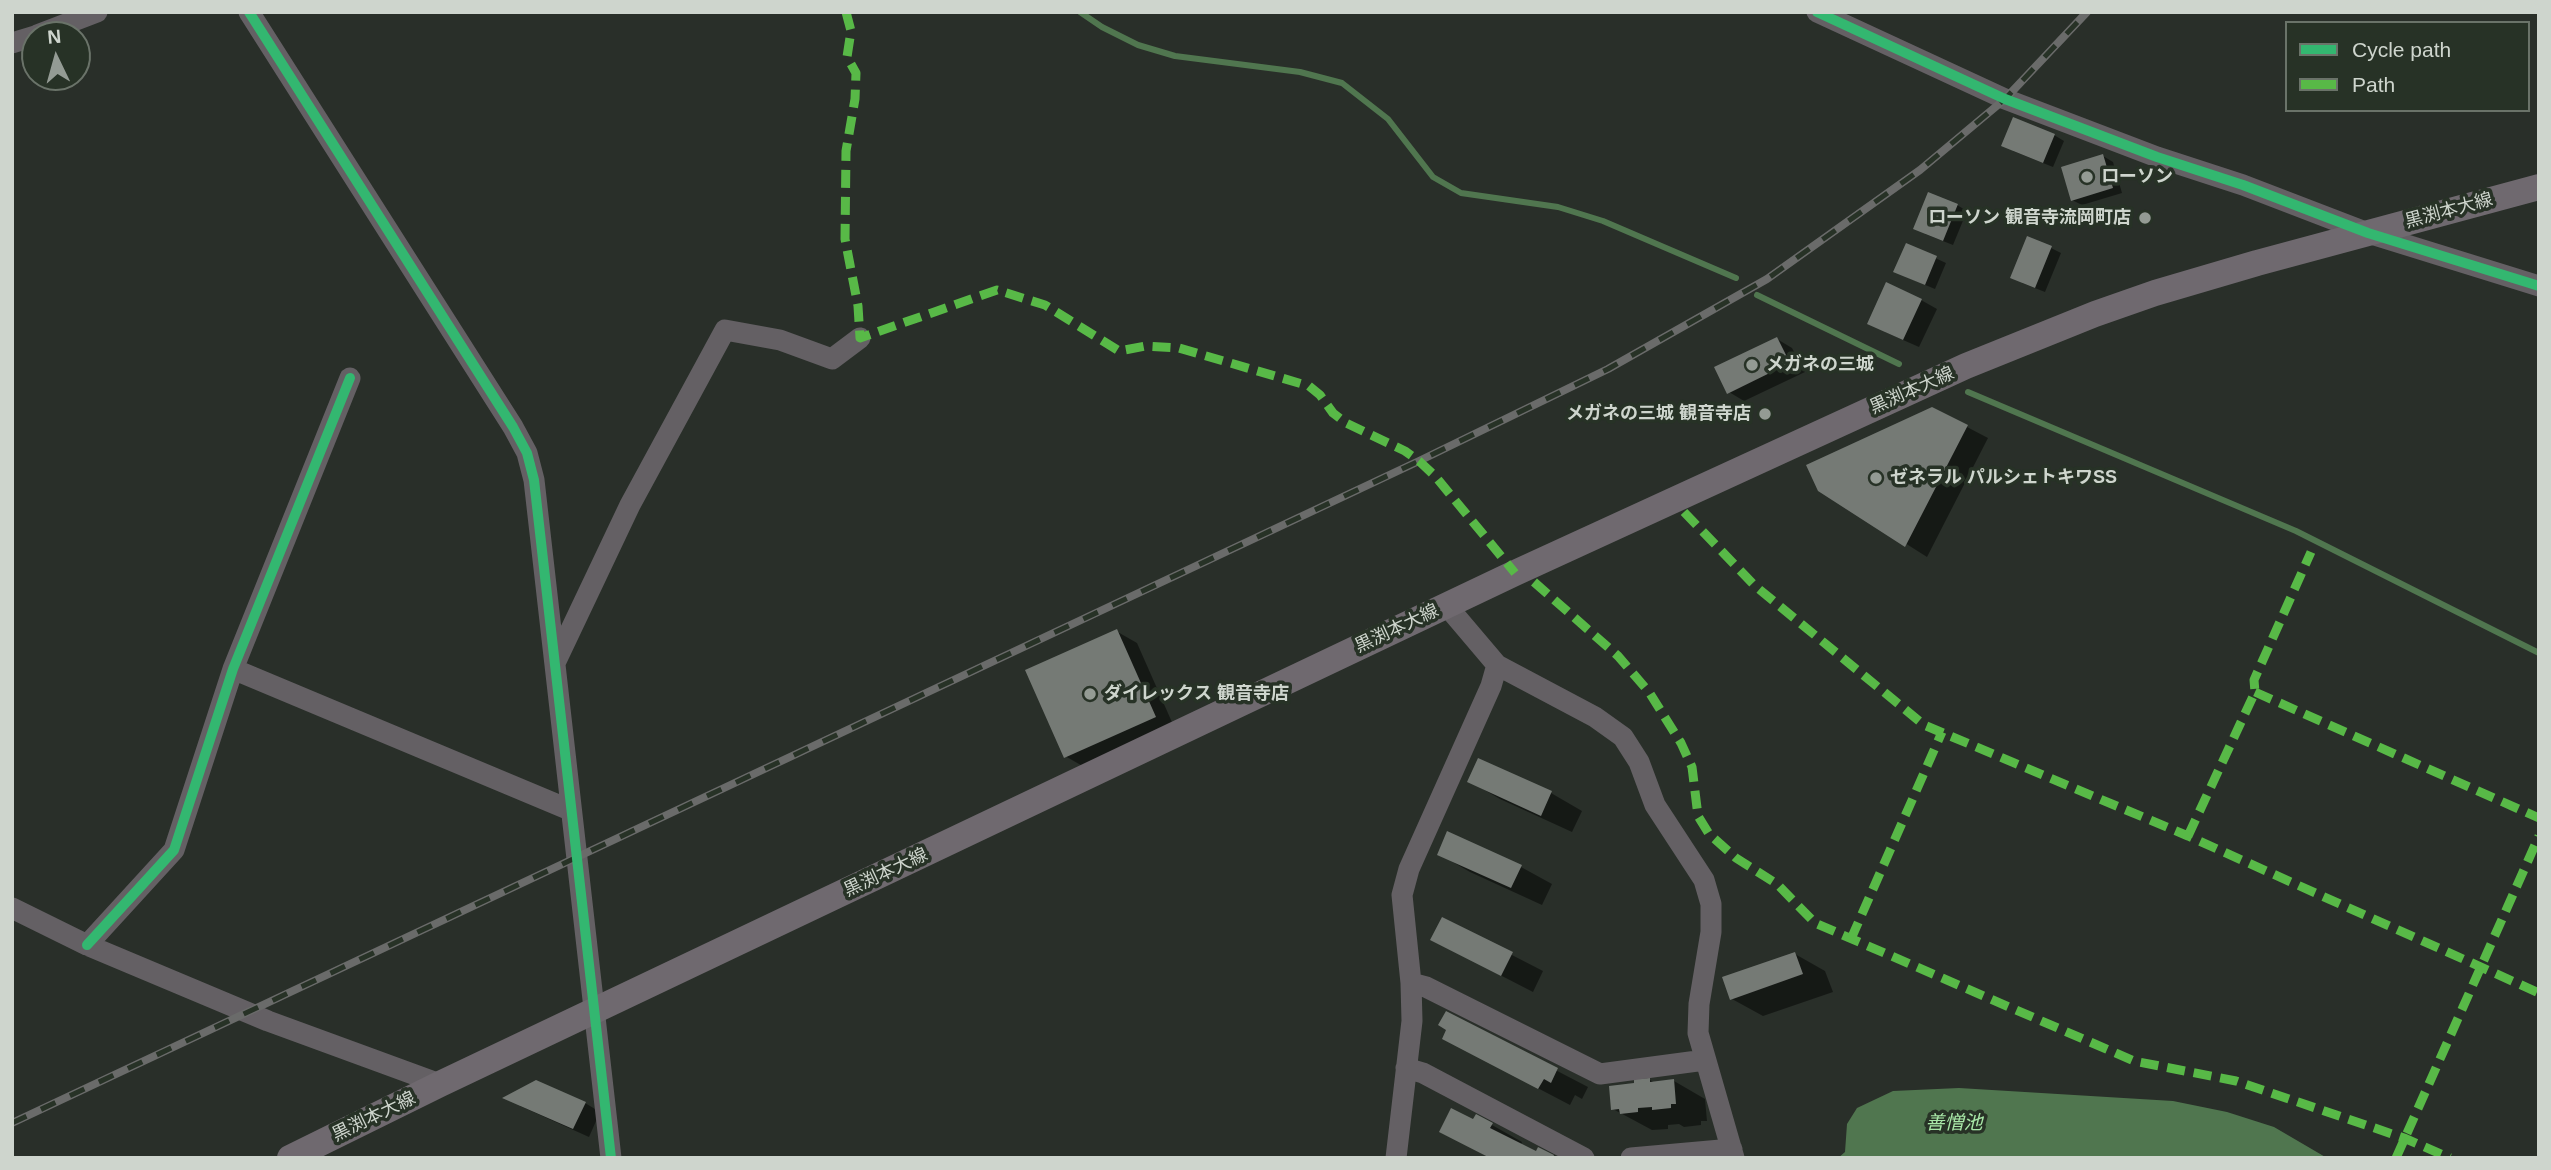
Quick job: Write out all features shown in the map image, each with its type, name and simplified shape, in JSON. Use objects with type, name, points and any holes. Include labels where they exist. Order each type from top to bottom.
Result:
[{"type":"main road","name":"黒渕本大線","points":[[290,1158],[440,1084],[1447,606],[1894,398],[2035,338],[2155,293],[2539,187]]},
{"type":"street","points":[[73,21],[97,12]]},
{"type":"street","points":[[250,12],[527,453],[534,480],[611,1158]]},
{"type":"street","points":[[1817,12],[2005,99],[2157,158],[2243,185],[2368,233],[2539,286]]},
{"type":"street","points":[[555,663],[630,505],[725,330],[780,340],[832,359],[860,338]]},
{"type":"street","points":[[88,945],[174,850],[233,669],[350,378]]},
{"type":"street","points":[[1447,606],[1497,665],[1595,717],[1623,737],[1639,762],[1655,805],[1703,880],[1711,904],[1711,932],[1699,1004],[1698,1033],[1733,1154],[1631,1158]]},
{"type":"street","points":[[1396,1158],[1412,1021],[1402,895],[1409,869],[1491,686],[1497,665]]},
{"type":"street","points":[[233,669],[570,810]]},
{"type":"street","points":[[12,908],[88,945],[268,1021],[440,1084]]},
{"type":"street","points":[[1411,983],[1426,987],[1600,1073],[1705,1060]]},
{"type":"street","points":[[1406,1068],[1423,1073],[1584,1158]]},
{"type":"water","name":"善憎池","points":[[1959,1088],[2173,1101],[2227,1112],[2274,1127],[2327,1158],[1838,1158],[1845,1152],[1847,1124],[1857,1108],[1893,1091]]},
{"type":"building","points":[[2013,117],[2055,134],[2043,163],[2001,146]]},
{"type":"building","name":"ローソン","points":[[2103,154],[2113,188],[2071,201],[2061,167]]},
{"type":"building","points":[[1928,192],[1958,204],[1943,241],[1913,229]]},
{"type":"building","points":[[2027,236],[2052,246],[2035,288],[2010,278]]},
{"type":"building","points":[[1906,243],[1937,256],[1925,285],[1893,272]]},
{"type":"building","points":[[1886,282],[1922,299],[1903,340],[1867,324]]},
{"type":"building","name":"メガネの三城","points":[[1777,337],[1790,363],[1727,394],[1714,367]]},
{"type":"building","name":"ゼネラル パルシェトキワSS","points":[[1932,407],[1968,425],[1905,547],[1818,491],[1806,465]]},
{"type":"building","name":"ダイレックス 観音寺店","points":[[1117,629],[1156,717],[1064,758],[1025,670]]},
{"type":"building","points":[[1478,758],[1552,791],[1541,816],[1467,782]]},
{"type":"building","points":[[1447,831],[1522,865],[1511,888],[1437,855]]},
{"type":"building","points":[[1442,917],[1513,952],[1501,976],[1430,940]]},
{"type":"building","points":[[1795,952],[1803,974],[1730,1000],[1722,977]]},
{"type":"building","points":[[1446,1011],[1558,1068],[1551,1083],[1544,1079],[1538,1089],[1442,1039],[1446,1030],[1438,1025]]},
{"type":"building","points":[[1650,1078],[1650,1082],[1674,1079],[1676,1104],[1671,1104],[1671,1108],[1638,1108],[1638,1112],[1620,1114],[1619,1109],[1611,1110],[1609,1086]]},
{"type":"building","points":[[536,1080],[586,1102],[573,1129],[502,1098]]},
{"type":"building","points":[[1451,1108],[1473,1119],[1476,1114],[1493,1123],[1490,1128],[1536,1151],[1538,1147],[1554,1155],[1553,1158],[1490,1158],[1439,1132]]},
{"type":"waterway","points":[[1080,12],[1102,27],[1138,45],[1175,56],[1300,72],[1342,83],[1388,119],[1433,177],[1461,193],[1558,207],[1603,221],[1736,278]]},
{"type":"waterway","points":[[1757,295],[1899,364]]},
{"type":"waterway","points":[[1968,392],[2296,531],[2539,653]]},
{"type":"railway","points":[[12,1123],[1419,461],[1608,369],[1767,279],[1920,170],[2005,99],[2087,12]]},
{"type":"marked path","points":[[846,12],[851,31],[847,57],[856,73],[855,99],[846,151],[845,239],[858,306],[860,338],[997,290],[1045,305],[1119,351],[1146,346],[1179,348],[1309,386],[1320,395],[1333,413],[1346,423],[1405,451],[1419,461],[1435,476],[1515,573]]},
{"type":"marked path","points":[[1684,512],[1754,585],[1924,725],[2188,836],[2539,993]]},
{"type":"marked path","points":[[2188,836],[2255,692],[2254,680],[2311,552]]},
{"type":"marked path","points":[[1534,582],[1618,656],[1649,692],[1681,743],[1692,767],[1698,816],[1709,834],[1736,858],[1777,884],[1815,923],[2134,1061],[2236,1081],[2404,1138],[2450,1158]]},
{"type":"marked path","points":[[2255,692],[2539,818]]},
{"type":"marked path","points":[[1851,939],[1942,732]]},
{"type":"marked path","points":[[2396,1158],[2539,836]]},
{"type":"cycle path","points":[[249,12],[527,453],[534,480],[611,1158]]},
{"type":"cycle path","points":[[1817,12],[2005,99],[2157,157],[2243,185],[2368,233],[2539,286]]},
{"type":"cycle path","points":[[87,945],[174,850],[233,669],[350,378]]},
{"type":"place","name":"ローソン","points":[[2087,177]]},
{"type":"place","name":"ローソン 観音寺流岡町店","points":[[2145,218]]},
{"type":"place","name":"メガネの三城","points":[[1752,365]]},
{"type":"place","name":"メガネの三城 観音寺店","points":[[1765,414]]},
{"type":"place","name":"ゼネラル パルシェトキワSS","points":[[1876,478]]},
{"type":"place","name":"ダイレックス 観音寺店","points":[[1090,694]]}]
